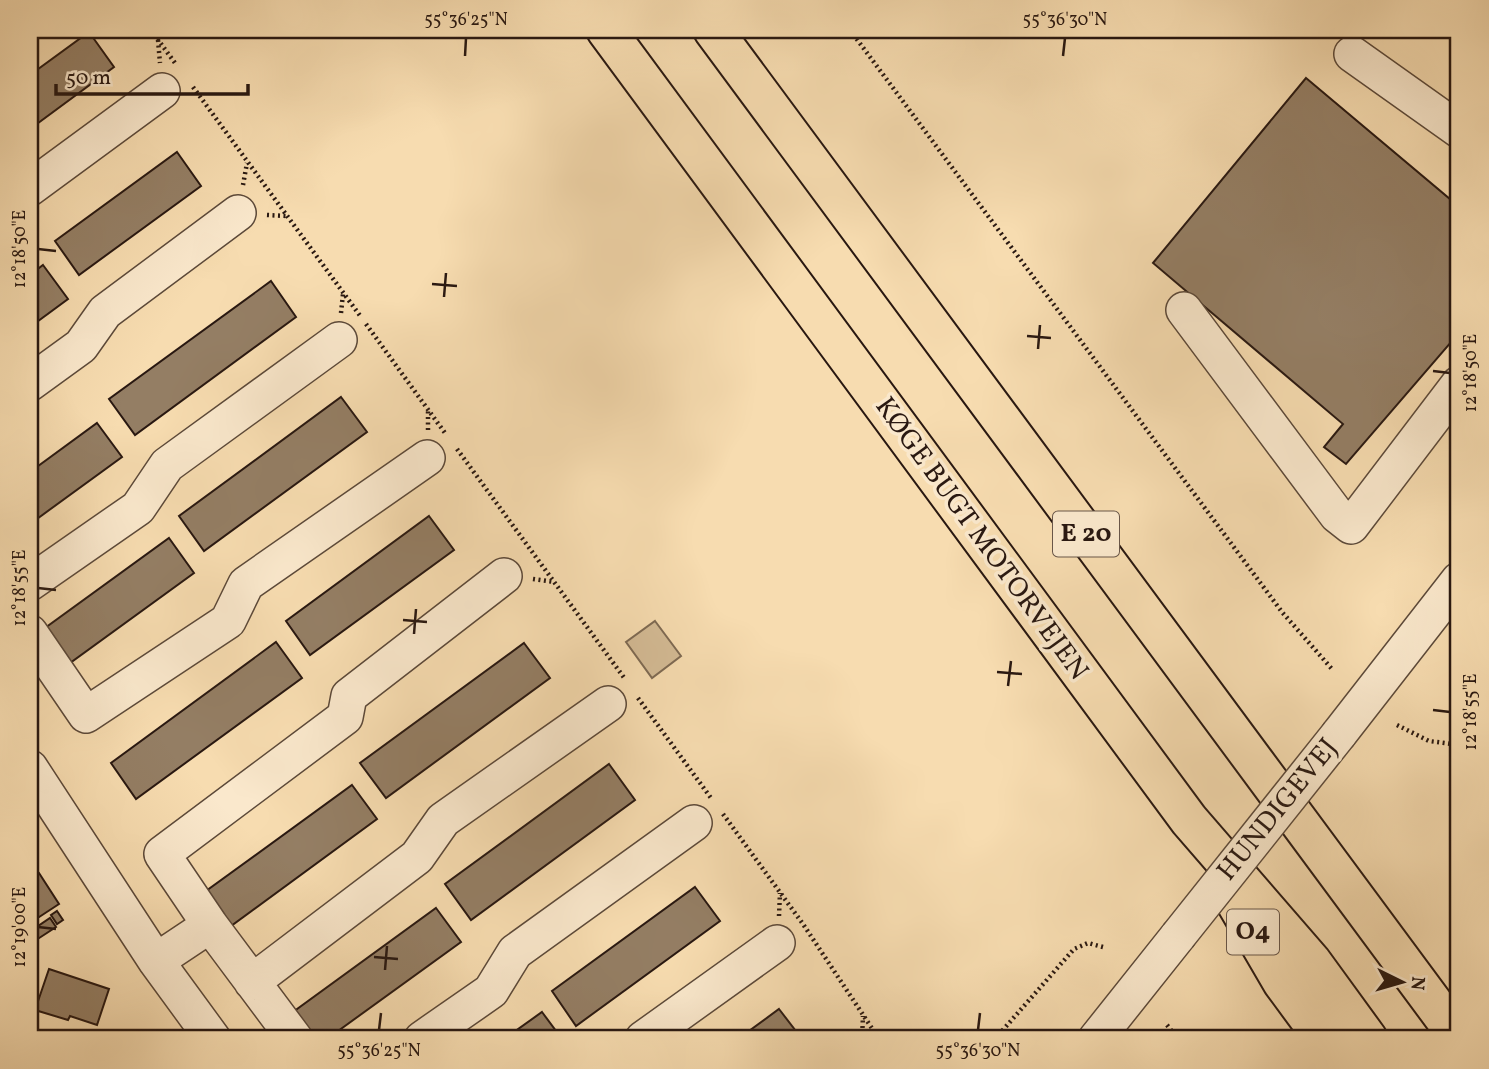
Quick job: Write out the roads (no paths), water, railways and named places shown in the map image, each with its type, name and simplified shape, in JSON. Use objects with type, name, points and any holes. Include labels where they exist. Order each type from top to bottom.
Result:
[{"type":"highway","name":"KØGE BUGT MOTORVEJEN","points":[[606,30],[1189,820],[1312,962],[1368,1039]]},
{"type":"highway","name":"E 20","points":[[713,30],[1459,1038]]},
{"type":"highway","name":"O4","points":[[1189,820],[1282,982],[1324,1039]]},
{"type":"street","points":[[1352,54],[1459,130]]},
{"type":"street","points":[[30,188],[178,83]]},
{"type":"street","points":[[30,383],[81,346],[105,312],[238,213]]},
{"type":"street","points":[[1184,310],[1337,515],[1351,526],[1459,384]]},
{"type":"street","points":[[30,583],[138,508],[167,464],[339,340]]},
{"type":"street","points":[[30,633],[86,715],[228,621],[246,584],[427,458]]},
{"type":"street","points":[[295,1039],[210,925],[162,854],[345,717],[349,696],[504,576]]},
{"type":"street","name":"HUNDIGEVEJ","points":[[1096,1039],[1459,580]]},
{"type":"street","points":[[252,982],[417,857],[443,820],[608,704]]},
{"type":"street","points":[[30,768],[156,961],[213,1039]]},
{"type":"street","points":[[422,1039],[491,991],[515,952],[694,823]]},
{"type":"street","points":[[156,961],[210,925]]},
{"type":"street","points":[[643,1039],[777,943]]}]
